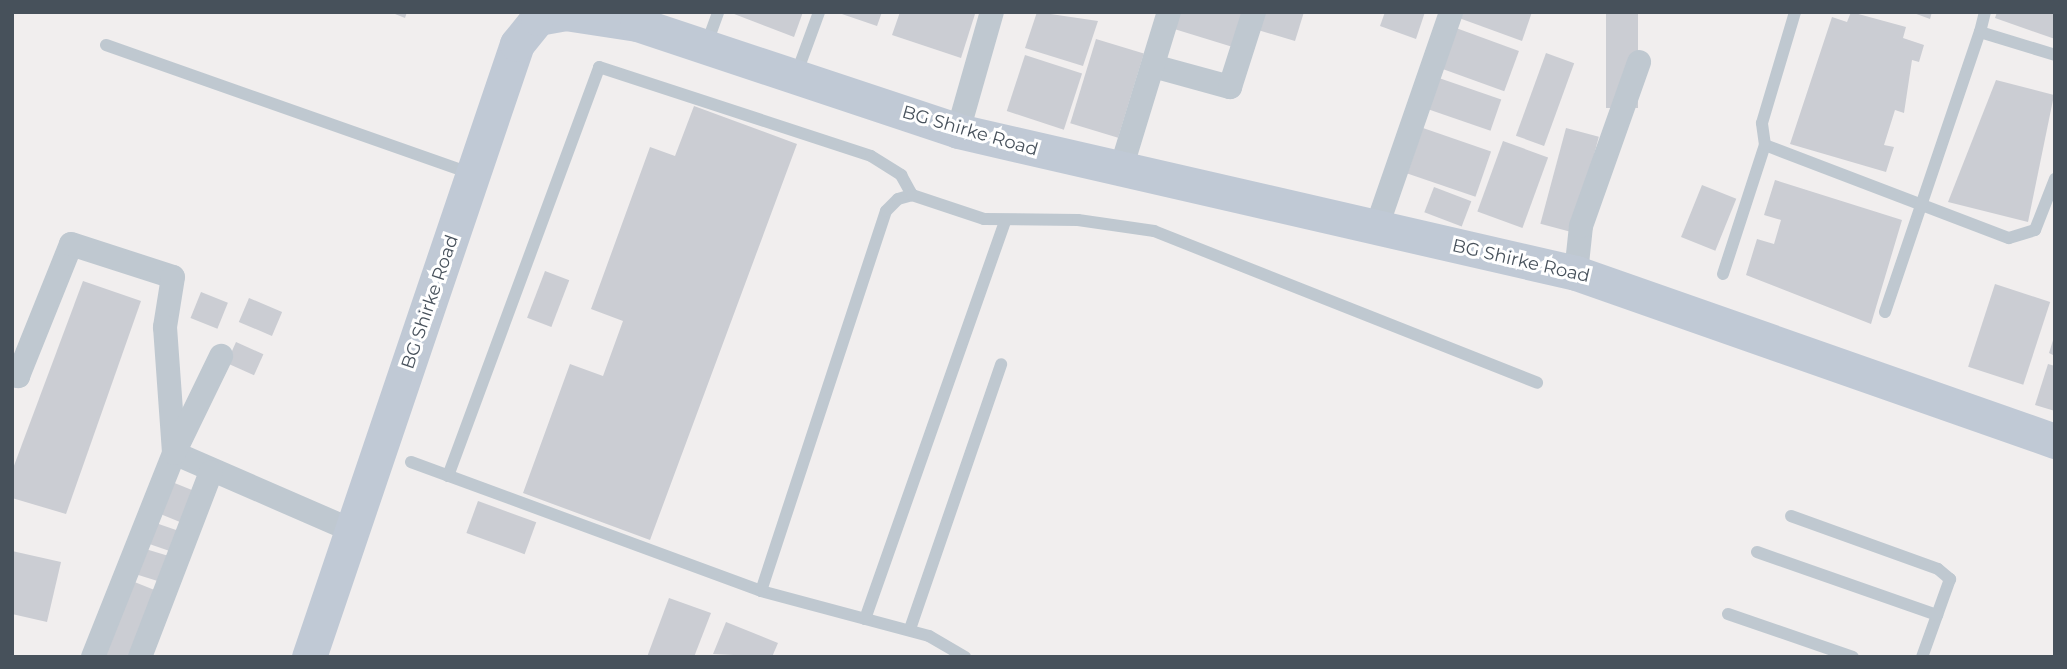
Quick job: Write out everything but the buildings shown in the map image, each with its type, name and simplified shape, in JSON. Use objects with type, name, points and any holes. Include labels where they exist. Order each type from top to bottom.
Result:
[{"type":"street","points":[[958,131],[992,12]]},
{"type":"street","points":[[1120,172],[1169,12]]},
{"type":"street","points":[[1153,66],[1230,87],[1254,12]]},
{"type":"street","points":[[1376,229],[1451,12]]},
{"type":"street","name":"BG Shirke Road","points":[[309,657],[517,44],[536,15],[565,13],[637,24],[958,131],[1120,172],[1576,272],[2055,441]]},
{"type":"street","points":[[1576,272],[1581,226],[1639,62]]},
{"type":"street","points":[[12,373],[18,376],[71,244],[173,277],[165,327],[174,453]]},
{"type":"street","points":[[93,657],[174,453],[221,356]]},
{"type":"street","points":[[174,453],[211,472],[353,531]]},
{"type":"street","points":[[140,657],[211,472]]},
{"type":"lane","points":[[705,47],[718,12]]},
{"type":"lane","points":[[795,77],[819,12]]},
{"type":"lane","points":[[1723,274],[1765,145],[1762,123],[1795,12]]},
{"type":"lane","points":[[1885,312],[1986,12]]},
{"type":"lane","points":[[1980,32],[2055,55]]},
{"type":"lane","points":[[106,45],[473,174]]},
{"type":"lane","points":[[448,476],[599,67],[871,156],[901,175],[912,195],[1005,221],[1068,219],[1154,231],[1536,383]]},
{"type":"lane","points":[[1765,145],[2009,238],[2027,237],[2055,179]]},
{"type":"lane","points":[[761,590],[886,211],[912,195]]},
{"type":"lane","points":[[865,619],[1005,221]]},
{"type":"lane","points":[[910,629],[1001,363]]},
{"type":"lane","points":[[411,462],[761,590],[910,629],[965,657]]},
{"type":"lane","points":[[1791,516],[1938,569],[1950,579],[1922,657]]},
{"type":"lane","points":[[1757,552],[1937,615]]},
{"type":"lane","points":[[1728,614],[1853,657]]}]
